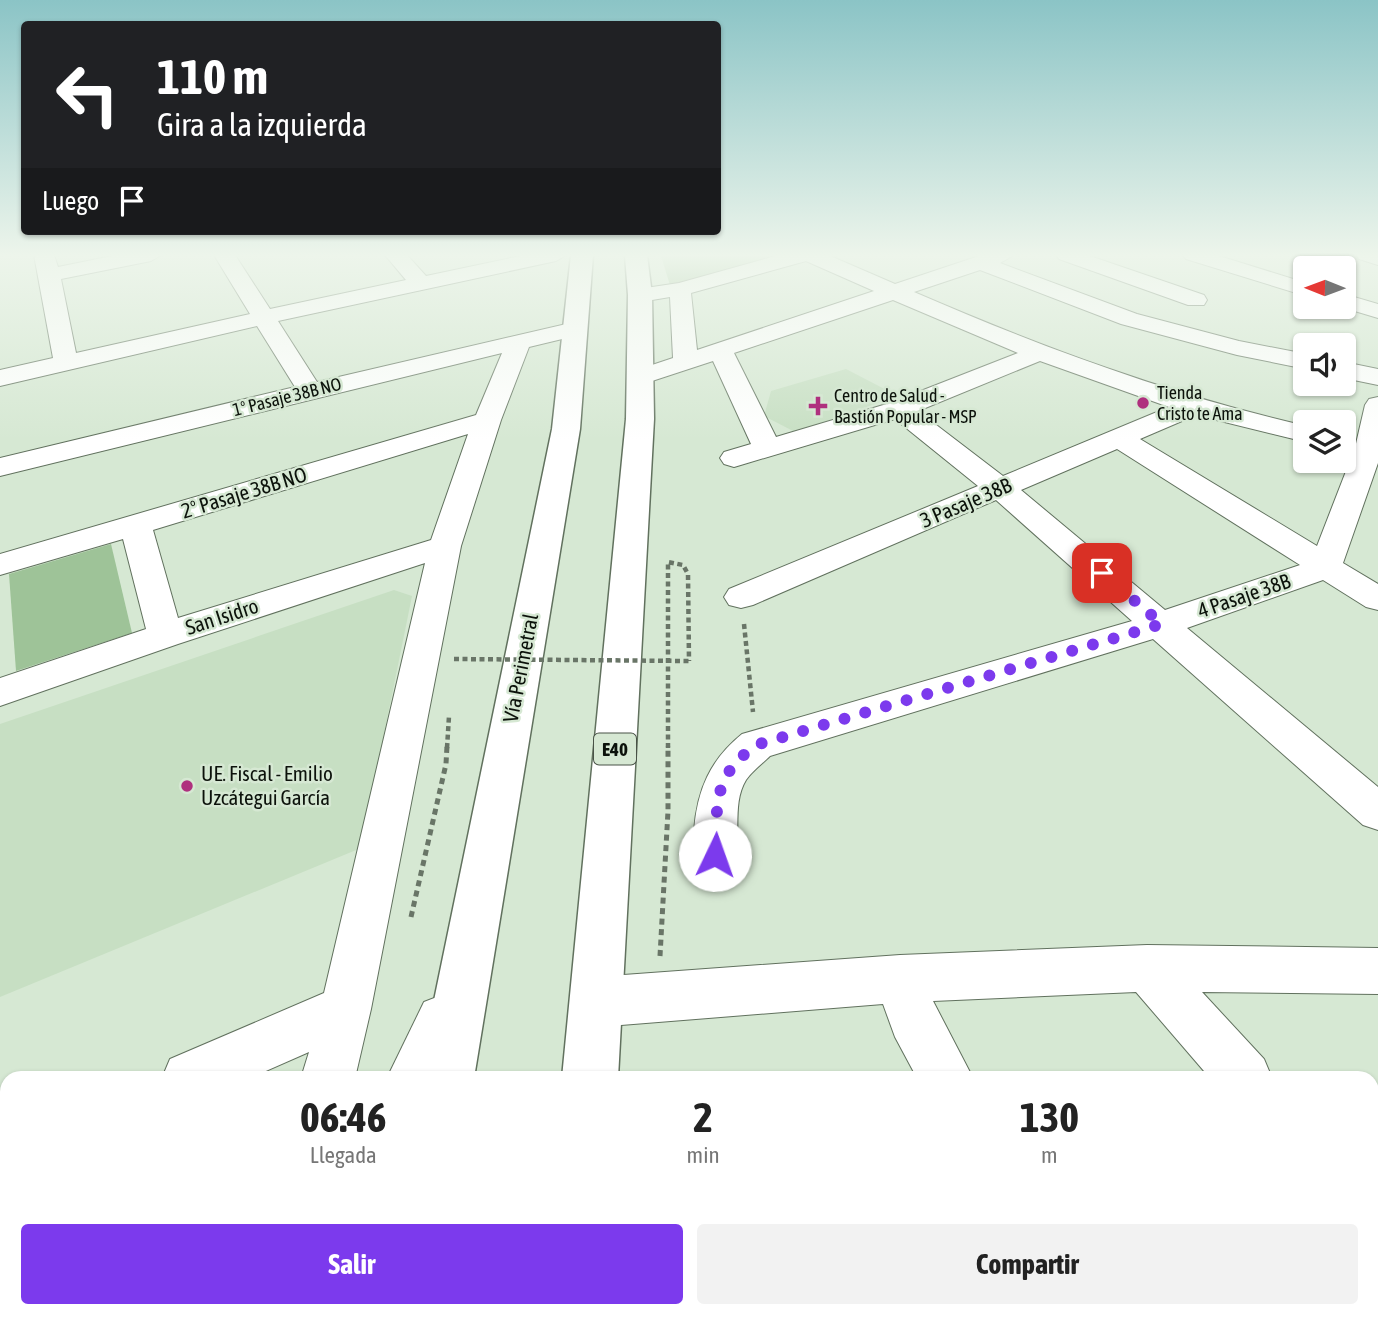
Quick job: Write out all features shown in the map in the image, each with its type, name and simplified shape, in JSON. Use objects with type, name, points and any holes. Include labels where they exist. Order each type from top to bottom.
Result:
[{"type":"highway","name":"Vía Perimetral","points":[[447,1071],[566,429],[576,316]]},
{"type":"highway","name":"E40","points":[[591,1071],[640,419],[640,316]]},
{"type":"street","points":[[57,316],[66,363]]},
{"type":"street","points":[[682,316],[686,360]]},
{"type":"street","points":[[640,377],[821,316]]},
{"type":"street","points":[[951,316],[1039,353],[1191,407],[1293,432]]},
{"type":"street","points":[[1123,316],[1237,348],[1293,359]]},
{"type":"street","points":[[0,378],[261,317],[310,391]]},
{"type":"street","name":"1° Pasaje 38B NO","points":[[0,467],[575,329]]},
{"type":"street","points":[[330,1071],[346,1009],[445,546],[487,420],[519,342]]},
{"type":"street","points":[[720,349],[768,449]]},
{"type":"street","points":[[734,458],[899,409],[1039,353]]},
{"type":"street","points":[[1356,372],[1378,377]]},
{"type":"street","points":[[1325,568],[1378,405]]},
{"type":"street","name":"3 Pasaje 38B","points":[[741,597],[1191,407]]},
{"type":"street","points":[[899,409],[1000,488],[1378,811]]},
{"type":"street","name":"2° Pasaje 38B NO","points":[[0,565],[487,420]]},
{"type":"street","points":[[1119,438],[1378,599]]},
{"type":"street","points":[[136,526],[165,635]]},
{"type":"street","name":"San Isidro","points":[[0,692],[165,635],[445,546]]},
{"type":"street","name":"4 Pasaje 38B","points":[[715,855],[723,780],[735,760],[756,745],[1162,624],[1325,568]]},
{"type":"street","points":[[596,1002],[900,979],[1147,968],[1378,971]]},
{"type":"street","points":[[1147,968],[1239,1071]]},
{"type":"street","points":[[417,1071],[464,975]]},
{"type":"street","points":[[900,979],[913,1019],[942,1071]]},
{"type":"street","points":[[205,1071],[346,1009]]},
{"type":"path","points":[[454,659],[689,661],[688,574],[682,565],[668,562],[668,811],[658,997]]},
{"type":"path","points":[[741,597],[756,745]]},
{"type":"shaded area","name":"Centro de Salud - Bastión Popular - MSP","points":[[846,369],[898,396],[795,432],[764,416],[771,391]]},
{"type":"shaded area","points":[[111,544],[132,633],[16,671],[9,574]]},
{"type":"shaded area","name":"UE. Fiscal - Emilio Uzcátegui García","points":[[394,590],[412,596],[361,848],[0,997],[0,724]]},
{"type":"place","name":"Tienda Cristo te Ama","points":[[1143,403]]},
{"type":"place","name":"Centro de Salud - Bastión Popular - MSP","points":[[818,406]]},
{"type":"place","name":"UE. Fiscal - Emilio Uzcátegui García","points":[[187,786]]},
{"type":"route","points":[[715,855],[723,780],[735,760],[756,745],[1162,624],[1102,573]]}]
